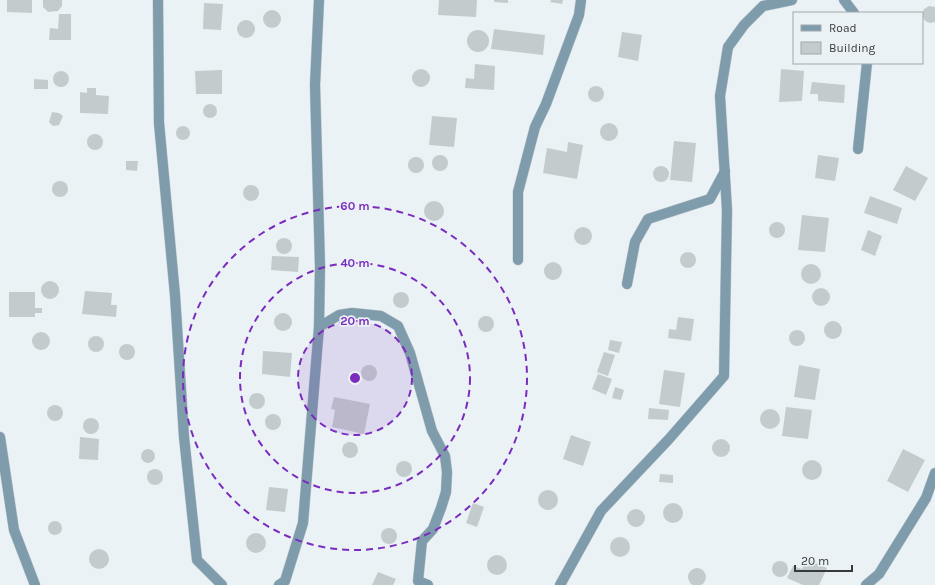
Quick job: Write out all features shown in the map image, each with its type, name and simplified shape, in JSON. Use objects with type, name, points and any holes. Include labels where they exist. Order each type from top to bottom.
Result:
[{"type":"street","points":[[158,0],[159,124],[175,295],[184,437],[197,560],[222,585]]},
{"type":"street","points":[[279,585],[285,581],[303,522],[319,327],[320,266],[315,85],[319,0]]},
{"type":"street","points":[[518,260],[518,192],[535,127],[546,104],[580,15],[582,0]]},
{"type":"street","points":[[560,585],[601,511],[669,439],[724,376],[727,210],[720,96],[728,47],[744,25],[762,6],[792,0]]},
{"type":"street","points":[[844,0],[853,12]]},
{"type":"street","points":[[858,149],[867,64]]},
{"type":"street","points":[[627,284],[635,242],[648,219],[710,199],[725,171]]},
{"type":"street","points":[[319,327],[339,315],[352,313],[381,316],[398,326],[410,353],[432,431],[445,456],[447,472],[446,492],[441,508],[433,529],[422,541],[418,581],[428,585]]},
{"type":"street","points":[[0,437],[14,530],[35,585]]},
{"type":"street","points":[[866,585],[879,574],[926,498],[935,473]]},
{"type":"building","points":[[7,0],[32,0],[32,13],[7,12]]},
{"type":"building","points":[[43,0],[62,0],[62,6],[58,11],[48,12],[43,7]]},
{"type":"building","points":[[439,0],[477,0],[476,17],[438,15]]},
{"type":"building","points":[[494,0],[508,0],[508,3],[494,2]]},
{"type":"building","points":[[551,0],[563,0],[562,4],[550,2]]},
{"type":"building","points":[[204,3],[223,4],[221,30],[203,29]]},
{"type":"building","points":[[929,6],[935,7],[935,22],[930,23],[925,21],[923,17],[924,9]]},
{"type":"building","points":[[272,10],[278,13],[281,19],[278,25],[272,28],[266,25],[263,19],[266,13]]},
{"type":"building","points":[[59,14],[71,14],[71,40],[49,40],[50,28],[58,29]]},
{"type":"building","points":[[242,20],[250,20],[255,25],[253,36],[250,38],[242,38],[237,33],[237,25]]},
{"type":"building","points":[[494,29],[545,35],[543,55],[491,49]]},
{"type":"building","points":[[478,30],[486,33],[489,41],[486,49],[478,52],[470,49],[467,41],[470,33]]},
{"type":"building","points":[[622,32],[642,35],[638,61],[618,57]]},
{"type":"building","points":[[475,64],[495,66],[494,90],[465,88],[466,78],[474,79]]},
{"type":"building","points":[[417,69],[425,69],[430,74],[428,85],[425,87],[417,87],[412,82],[412,74]]},
{"type":"building","points":[[781,69],[804,71],[802,101],[779,102]]},
{"type":"building","points":[[222,70],[222,94],[196,94],[195,71]]},
{"type":"building","points":[[58,71],[64,71],[69,76],[67,85],[64,87],[58,87],[53,82],[53,76]]},
{"type":"building","points":[[34,79],[48,80],[48,89],[34,89]]},
{"type":"building","points":[[812,82],[845,85],[844,103],[818,101],[818,94],[810,94]]},
{"type":"building","points":[[593,86],[599,86],[604,91],[602,100],[599,102],[593,102],[588,97],[588,91]]},
{"type":"building","points":[[87,88],[96,88],[96,95],[109,96],[108,114],[80,113],[80,92],[87,93]]},
{"type":"building","points":[[210,104],[215,106],[217,111],[215,116],[210,118],[205,116],[203,111],[205,106]]},
{"type":"building","points":[[52,112],[59,113],[63,116],[59,125],[53,126],[49,122]]},
{"type":"building","points":[[432,116],[457,118],[454,147],[429,145]]},
{"type":"building","points":[[609,123],[613,124],[617,128],[617,136],[613,140],[609,141],[605,140],[601,136],[600,132],[601,128],[605,124]]},
{"type":"building","points":[[180,126],[186,126],[190,130],[190,136],[186,140],[180,140],[176,136],[176,130]]},
{"type":"building","points":[[95,134],[101,136],[103,142],[101,148],[95,150],[89,148],[87,142],[89,136]]},
{"type":"building","points":[[674,141],[696,143],[692,182],[670,180]]},
{"type":"building","points":[[568,142],[583,145],[577,179],[543,173],[547,148],[567,152]]},
{"type":"building","points":[[437,155],[443,155],[448,160],[446,169],[443,171],[437,171],[432,166],[432,160]]},
{"type":"building","points":[[818,155],[839,158],[835,181],[815,178]]},
{"type":"building","points":[[413,157],[419,157],[424,162],[422,171],[419,173],[413,173],[408,168],[408,162]]},
{"type":"building","points":[[126,161],[138,161],[137,171],[126,170]]},
{"type":"building","points":[[661,166],[667,168],[669,174],[667,180],[661,182],[655,180],[653,174],[655,168]]},
{"type":"building","points":[[906,166],[928,178],[915,201],[893,190]]},
{"type":"building","points":[[60,181],[66,183],[68,189],[66,195],[60,197],[54,195],[52,189],[54,183]]},
{"type":"building","points":[[248,185],[254,185],[259,190],[257,199],[254,201],[248,201],[243,196],[243,190]]},
{"type":"building","points":[[870,196],[902,208],[897,224],[864,213]]},
{"type":"building","points":[[434,201],[441,204],[444,211],[441,218],[434,221],[427,218],[424,211],[427,204]]},
{"type":"building","points":[[802,215],[829,218],[825,252],[798,250]]},
{"type":"building","points":[[774,222],[780,222],[785,227],[783,236],[780,238],[774,238],[769,233],[769,227]]},
{"type":"building","points":[[583,227],[589,230],[592,236],[589,242],[583,245],[577,242],[574,236],[577,230]]},
{"type":"building","points":[[868,230],[882,236],[875,256],[861,250]]},
{"type":"building","points":[[281,238],[287,238],[292,243],[290,252],[287,254],[281,254],[276,249],[276,243]]},
{"type":"building","points":[[685,252],[691,252],[696,257],[694,266],[691,268],[685,268],[680,263],[680,257]]},
{"type":"building","points":[[272,256],[299,257],[298,272],[271,270]]},
{"type":"building","points":[[553,262],[557,263],[561,267],[561,275],[557,279],[553,280],[549,279],[545,275],[544,271],[545,267],[549,263]]},
{"type":"building","points":[[811,264],[818,267],[821,274],[818,281],[811,284],[804,281],[801,274],[804,267]]},
{"type":"building","points":[[50,281],[56,284],[59,290],[56,296],[50,299],[44,296],[41,290],[44,284]]},
{"type":"building","points":[[817,288],[825,288],[830,293],[828,304],[825,306],[817,306],[812,301],[812,293]]},
{"type":"building","points":[[85,291],[112,293],[111,305],[117,305],[116,317],[82,314]]},
{"type":"building","points":[[9,292],[35,292],[35,308],[42,308],[42,313],[35,313],[35,317],[9,317]]},
{"type":"building","points":[[398,292],[404,292],[409,297],[407,306],[404,308],[398,308],[393,303],[393,297]]},
{"type":"building","points":[[279,313],[287,313],[292,318],[290,329],[287,331],[279,331],[274,326],[274,318]]},
{"type":"building","points":[[483,316],[489,316],[494,321],[492,330],[489,332],[483,332],[478,327],[478,321]]},
{"type":"building","points":[[678,317],[694,319],[691,341],[668,338],[669,329],[676,330]]},
{"type":"building","points":[[833,321],[837,322],[841,326],[841,334],[837,338],[833,339],[829,338],[825,334],[824,330],[825,326],[829,322]]},
{"type":"building","points":[[797,330],[803,332],[805,338],[803,344],[797,346],[791,344],[789,338],[791,332]]},
{"type":"building","points":[[41,332],[47,335],[50,341],[47,347],[41,350],[35,347],[32,341],[35,335]]},
{"type":"building","points":[[96,336],[102,338],[104,344],[102,350],[96,352],[90,350],[88,344],[90,338]]},
{"type":"building","points":[[610,340],[622,342],[619,353],[608,350]]},
{"type":"building","points":[[127,344],[133,346],[135,352],[133,358],[127,360],[121,358],[119,352],[121,346]]},
{"type":"building","points":[[263,351],[292,353],[290,377],[262,374]]},
{"type":"building","points":[[604,352],[615,355],[608,376],[597,372]]},
{"type":"building","points":[[369,365],[375,367],[377,373],[375,379],[369,381],[363,379],[361,373],[363,367]]},
{"type":"building","points":[[799,365],[820,369],[815,400],[794,397]]},
{"type":"building","points":[[664,370],[685,373],[680,407],[659,404]]},
{"type":"building","points":[[598,374],[612,379],[606,395],[592,389]]},
{"type":"building","points":[[615,387],[624,390],[621,400],[612,398]]},
{"type":"building","points":[[254,393],[260,393],[265,398],[263,407],[260,409],[254,409],[249,404],[249,398]]},
{"type":"building","points":[[334,397],[370,404],[364,434],[332,427],[335,410],[331,409]]},
{"type":"building","points":[[52,405],[58,405],[63,410],[61,419],[58,421],[52,421],[47,416],[47,410]]},
{"type":"building","points":[[786,407],[812,410],[808,439],[782,436]]},
{"type":"building","points":[[649,408],[669,410],[668,420],[648,419]]},
{"type":"building","points":[[770,409],[777,412],[780,419],[777,426],[770,429],[763,426],[760,419],[763,412]]},
{"type":"building","points":[[270,414],[276,414],[281,419],[279,428],[276,430],[270,430],[265,425],[265,419]]},
{"type":"building","points":[[91,418],[97,420],[99,426],[97,432],[91,434],[85,432],[83,426],[85,420]]},
{"type":"building","points":[[571,435],[591,442],[583,466],[563,459]]},
{"type":"building","points":[[80,437],[99,439],[98,460],[79,459]]},
{"type":"building","points":[[721,439],[727,442],[730,448],[727,454],[721,457],[715,454],[712,448],[715,442]]},
{"type":"building","points":[[347,442],[353,442],[358,447],[356,456],[353,458],[347,458],[342,453],[342,447]]},
{"type":"building","points":[[145,449],[151,449],[155,453],[155,459],[151,463],[145,463],[141,459],[141,453]]},
{"type":"building","points":[[903,449],[925,460],[908,492],[887,481]]},
{"type":"building","points":[[812,460],[819,463],[822,470],[819,477],[812,480],[805,477],[802,470],[805,463]]},
{"type":"building","points":[[404,461],[410,463],[412,469],[410,475],[404,477],[398,475],[396,469],[398,463]]},
{"type":"building","points":[[155,469],[162,474],[163,477],[158,484],[155,485],[148,480],[147,477],[152,470]]},
{"type":"building","points":[[660,474],[673,475],[673,483],[659,482]]},
{"type":"building","points":[[269,487],[288,489],[285,512],[266,510]]},
{"type":"building","points":[[548,490],[555,493],[558,500],[555,507],[548,510],[541,507],[538,500],[541,493]]},
{"type":"building","points":[[473,503],[484,507],[477,527],[466,523]]},
{"type":"building","points":[[673,503],[680,506],[683,513],[680,520],[673,523],[666,520],[663,513],[666,506]]},
{"type":"building","points":[[636,509],[642,512],[645,518],[642,524],[636,527],[630,524],[627,518],[630,512]]},
{"type":"building","points":[[55,521],[60,523],[62,528],[60,533],[55,535],[50,533],[48,528],[50,523]]},
{"type":"building","points":[[389,528],[395,530],[397,536],[395,542],[389,544],[383,542],[381,536],[383,530]]},
{"type":"building","points":[[256,533],[263,536],[266,543],[263,550],[256,553],[249,550],[246,543],[249,536]]},
{"type":"building","points":[[620,537],[627,540],[630,547],[627,554],[620,557],[613,554],[610,547],[613,540]]},
{"type":"building","points":[[99,549],[106,552],[109,559],[106,566],[99,569],[92,566],[89,559],[92,552]]},
{"type":"building","points":[[497,555],[504,558],[507,565],[504,572],[497,575],[490,572],[487,565],[490,558]]},
{"type":"building","points":[[807,559],[827,568],[819,585],[803,585],[787,578],[793,566],[802,569]]},
{"type":"building","points":[[780,561],[786,563],[788,569],[786,575],[780,577],[774,575],[772,569],[774,563]]},
{"type":"building","points":[[697,568],[703,571],[706,577],[703,583],[697,586],[691,583],[688,577],[691,571]]},
{"type":"building","points":[[378,572],[396,579],[393,585],[372,585]]}]
